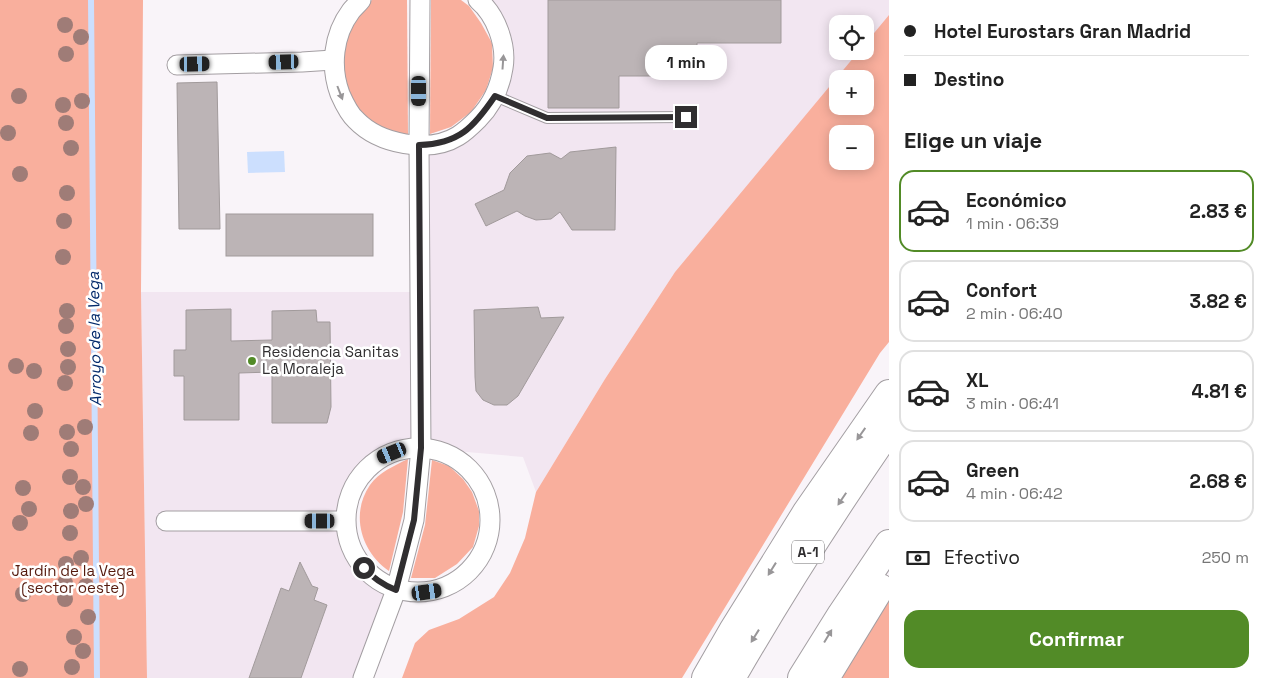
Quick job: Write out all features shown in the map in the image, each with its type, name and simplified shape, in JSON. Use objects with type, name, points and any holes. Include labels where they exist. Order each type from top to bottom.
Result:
[{"type":"highway","points":[[706,678],[807,512],[889,394]]},
{"type":"highway","name":"A-1","points":[[731,678],[824,526],[889,429]]},
{"type":"highway","points":[[802,678],[889,544]]},
{"type":"highway","points":[[825,678],[876,596],[889,570]]},
{"type":"street","points":[[361,0],[350,11],[337,41],[334,60],[336,82],[343,101],[354,119],[370,132],[388,139],[419,145],[433,145],[457,137],[471,127],[483,114],[495,96],[502,77],[503,43],[491,17],[478,0]]},
{"type":"street","points":[[363,678],[396,590],[414,520],[421,448],[420,0]]},
{"type":"street","points":[[177,65],[334,60]]},
{"type":"street","points":[[421,448],[438,450],[457,458],[471,470],[483,486],[488,504],[490,523],[487,540],[480,557],[469,573],[453,584],[437,590],[417,593],[396,590],[371,576],[357,560],[348,540],[345,521],[347,503],[354,486],[366,470],[382,457],[401,449],[421,448]]},
{"type":"street","points":[[166,521],[345,521]]},
{"type":"lane","points":[[495,96],[547,118],[686,117]]},
{"type":"shaded area","points":[[478,0],[889,0],[889,49],[874,58],[874,15],[829,15],[829,60],[870,60],[853,70],[829,70],[829,90],[675,272],[605,379],[536,492],[523,457],[421,448],[401,449],[382,457],[366,470],[354,486],[347,503],[345,521],[348,540],[357,560],[371,576],[396,590],[363,678],[147,678],[141,292],[420,292],[419,145],[471,127],[505,59]]},
{"type":"green space","name":"Jardín de la Vega (sector oeste)","points":[[0,0],[143,0],[141,292],[147,678],[0,678]]},
{"type":"green space","points":[[372,0],[407,0],[408,135],[386,131],[370,123],[356,107],[346,88],[342,70],[342,50],[358,12]]},
{"type":"green space","points":[[431,0],[461,0],[469,6],[492,43],[493,68],[486,90],[471,112],[451,127],[430,134]]},
{"type":"green space","points":[[889,15],[889,342],[880,353],[682,678],[402,678],[415,643],[429,630],[459,619],[494,597],[510,573],[525,538],[536,492],[605,379],[675,272],[829,87],[829,115],[874,115],[874,70],[843,70],[852,60],[874,60],[874,33]]},
{"type":"green space","points":[[408,459],[403,512],[389,571],[371,554],[365,543],[360,520],[361,508],[364,496],[374,480],[387,470]]},
{"type":"green space","points":[[432,460],[449,466],[463,479],[472,492],[479,511],[479,526],[473,547],[457,564],[435,578],[411,578],[425,525]]},
{"type":"green space","points":[[889,598],[889,678],[839,678]]},
{"type":"water","points":[[284,151],[285,172],[248,173],[247,152]]},
{"type":"building","points":[[548,0],[781,0],[781,43],[697,43],[697,76],[619,76],[619,108],[548,108]]},
{"type":"building","points":[[217,82],[220,229],[179,229],[177,83]]},
{"type":"building","points":[[616,147],[615,230],[572,230],[560,212],[551,219],[536,220],[517,211],[486,226],[475,204],[504,190],[510,173],[527,156],[550,153],[561,159],[570,152]]},
{"type":"building","points":[[226,214],[373,214],[373,256],[226,256]]},
{"type":"building","points":[[538,307],[541,318],[564,317],[518,396],[507,405],[494,405],[483,400],[476,391],[474,310]]},
{"type":"building","name":"Residencia Sanitas La Moraleja","points":[[231,309],[231,341],[272,340],[272,311],[316,310],[317,322],[330,322],[331,407],[327,423],[272,423],[272,372],[239,373],[239,420],[184,420],[184,376],[174,376],[174,350],[186,350],[186,310]]},
{"type":"building","points":[[300,562],[312,586],[318,588],[314,600],[327,605],[301,678],[249,678],[281,588],[289,591]]},
{"type":"waterway","name":"Arroyo de la Vega","points":[[91,0],[97,678]]},
{"type":"place","name":"Residencia Sanitas La Moraleja","points":[[252,361]]},
{"type":"route","points":[[364,568],[371,576],[396,590],[414,520],[421,448],[419,145],[433,145],[457,137],[471,127],[483,114],[495,96],[547,118],[686,117]]}]
